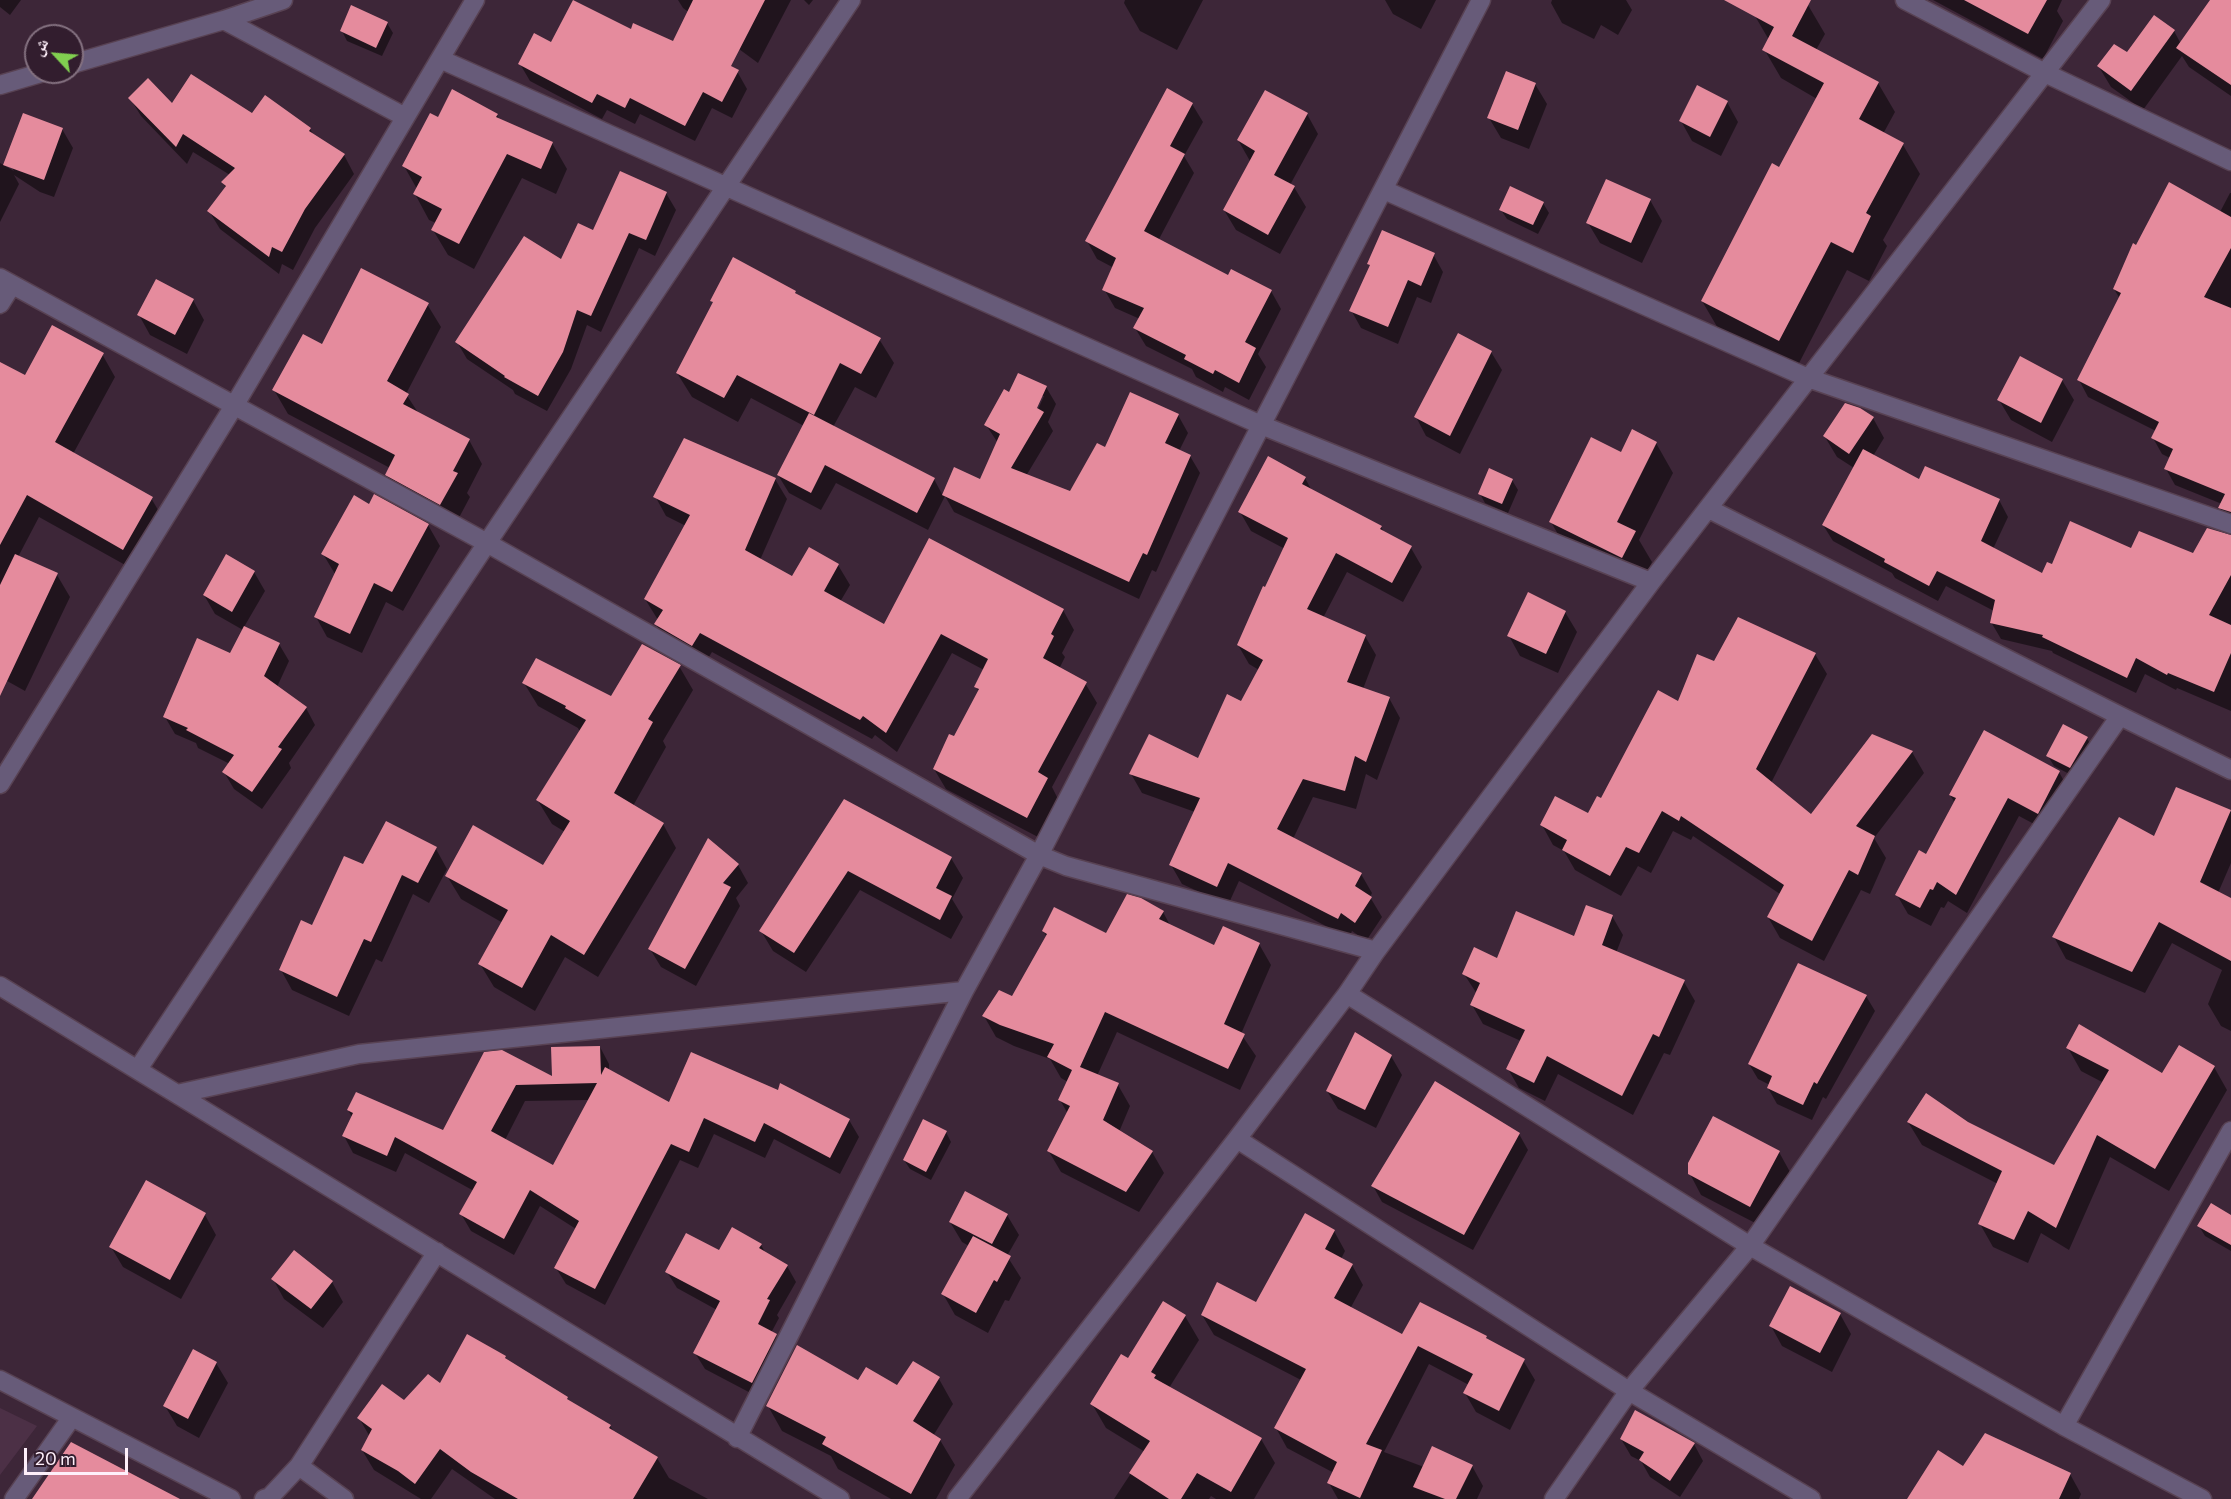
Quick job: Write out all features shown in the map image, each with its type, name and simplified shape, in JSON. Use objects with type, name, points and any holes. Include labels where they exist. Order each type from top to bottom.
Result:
[{"type":"street","points":[[84,61],[224,20],[283,0]]},
{"type":"street","points":[[0,784],[234,406],[475,0]]},
{"type":"street","points":[[138,1069],[851,0]]},
{"type":"street","points":[[737,1438],[964,991],[1039,855],[1481,0]]},
{"type":"street","points":[[1905,0],[2045,73],[2231,161]]},
{"type":"street","points":[[957,1499],[1347,994],[1376,951],[1651,582],[2101,0]]},
{"type":"street","points":[[224,20],[405,117]]},
{"type":"street","points":[[440,59],[1261,425],[1651,582]]},
{"type":"street","points":[[0,85],[24,78]]},
{"type":"street","points":[[1383,190],[1808,378],[2231,524]]},
{"type":"street","points":[[0,304],[6,281],[487,543],[1039,855],[1077,869],[1376,951]]},
{"type":"street","points":[[1709,509],[2231,770]]},
{"type":"street","points":[[1554,1499],[1629,1391],[1750,1246],[2120,716]]},
{"type":"street","points":[[0,986],[840,1499]]},
{"type":"street","points":[[177,1094],[359,1054],[964,991]]},
{"type":"street","points":[[1347,994],[1750,1246],[2064,1426],[2202,1499]]},
{"type":"street","points":[[2064,1426],[2231,1131]]},
{"type":"street","points":[[1237,1139],[1629,1391],[1810,1499]]},
{"type":"street","points":[[264,1499],[270,1497],[299,1466],[437,1252]]},
{"type":"street","points":[[0,1380],[231,1499]]},
{"type":"street","points":[[14,1499],[72,1417]]},
{"type":"street","points":[[299,1466],[344,1499]]},
{"type":"shaded area","points":[[0,1408],[37,1426],[0,1475]]},
{"type":"building","points":[[573,0],[631,29],[633,23],[673,41],[693,0],[765,0],[731,66],[739,70],[722,102],[703,92],[685,126],[630,98],[625,108],[597,94],[592,103],[518,64],[534,33],[551,42]]},
{"type":"building","points":[[1724,0],[1811,0],[1792,36],[1879,82],[1859,119],[1904,143],[1866,213],[1871,216],[1853,253],[1831,242],[1779,341],[1701,301],[1772,163],[1779,167],[1824,83],[1762,50],[1774,27]]},
{"type":"building","points":[[1964,0],[2047,0],[2028,34]]},
{"type":"building","points":[[2210,0],[2231,0],[2231,85],[2176,48]]},
{"type":"building","points":[[351,5],[388,22],[376,48],[340,31]]},
{"type":"building","points":[[2154,15],[2175,30],[2131,91],[2097,66],[2114,44],[2127,52]]},
{"type":"building","points":[[1506,71],[1536,83],[1518,130],[1487,118]]},
{"type":"building","points":[[191,74],[252,113],[265,95],[311,128],[309,131],[345,154],[305,209],[282,252],[272,247],[269,257],[207,211],[226,186],[221,182],[235,168],[183,134],[176,147],[128,98],[148,78],[172,103]]},
{"type":"building","points":[[1697,85],[1728,101],[1710,137],[1679,121]]},
{"type":"building","points":[[1167,88],[1193,103],[1170,146],[1185,154],[1144,231],[1228,275],[1231,269],[1272,290],[1245,342],[1256,348],[1239,383],[1215,370],[1213,374],[1184,359],[1186,355],[1133,328],[1144,308],[1102,290],[1116,258],[1085,241]]},
{"type":"building","points":[[452,89],[498,114],[496,117],[553,142],[541,169],[507,154],[459,244],[431,230],[442,209],[413,194],[422,177],[402,166],[430,113],[438,117]]},
{"type":"building","points":[[1265,90],[1308,113],[1274,175],[1295,186],[1268,235],[1223,210],[1255,151],[1237,140]]},
{"type":"building","points":[[23,113],[63,128],[44,180],[3,165]]},
{"type":"building","points":[[620,171],[667,192],[646,240],[629,233],[591,316],[577,310],[563,352],[538,396],[504,377],[455,342],[524,236],[561,259],[578,223],[593,230]]},
{"type":"building","points":[[1606,179],[1651,199],[1631,243],[1586,223]]},
{"type":"building","points":[[2169,182],[2231,217],[2231,248],[2204,297],[2231,308],[2231,512],[2218,508],[2225,494],[2164,469],[2173,449],[2151,438],[2159,422],[2077,380],[2121,293],[2113,289],[2133,243],[2136,245]]},
{"type":"building","points":[[1510,186],[1544,202],[1533,225],[1499,210]]},
{"type":"building","points":[[1382,230],[1435,253],[1421,286],[1408,280],[1388,327],[1349,311],[1370,265],[1367,264]]},
{"type":"building","points":[[733,257],[796,291],[795,293],[881,338],[861,374],[840,363],[814,415],[737,375],[724,398],[676,373],[713,302],[710,301]]},
{"type":"building","points":[[361,268],[429,303],[387,381],[409,394],[403,404],[470,439],[453,471],[458,473],[440,505],[385,475],[395,455],[272,390],[303,334],[322,344]]},
{"type":"building","points":[[156,279],[194,299],[175,335],[137,315]]},
{"type":"building","points":[[52,325],[104,353],[55,442],[153,497],[123,550],[27,495],[0,545],[0,362],[25,375]]},
{"type":"building","points":[[1458,333],[1492,351],[1450,436],[1414,417]]},
{"type":"building","points":[[2020,356],[2063,379],[2041,423],[1997,400]]},
{"type":"building","points":[[1018,373],[1047,386],[1037,408],[1044,412],[1011,468],[1070,491],[1097,443],[1105,447],[1130,392],[1179,414],[1165,443],[1191,455],[1147,555],[1143,553],[1129,582],[942,495],[954,467],[980,479],[1000,434],[984,425],[1004,389],[1009,392]]},
{"type":"building","points":[[1845,403],[1860,408],[1874,417],[1849,454],[1823,436]]},
{"type":"building","points":[[809,413],[935,478],[917,513],[825,465],[811,493],[777,475]]},
{"type":"building","points":[[1632,429],[1657,442],[1617,522],[1636,531],[1622,558],[1549,522],[1591,437],[1621,452]]},
{"type":"building","points":[[684,438],[776,478],[745,550],[792,576],[809,547],[839,564],[824,591],[884,624],[929,538],[1064,609],[1051,634],[1054,636],[1043,658],[1087,682],[1038,772],[1048,778],[1027,818],[933,769],[949,734],[954,736],[979,689],[974,687],[988,659],[941,634],[886,733],[863,716],[860,720],[700,633],[692,646],[654,624],[663,610],[644,599],[690,515],[653,497]]},
{"type":"building","points":[[1863,449],[1919,479],[1925,466],[2000,499],[1981,541],[2042,573],[2047,562],[2052,564],[2070,521],[2131,548],[2139,531],[2193,553],[2207,528],[2231,535],[2231,575],[2209,615],[2231,625],[2231,653],[2214,692],[2168,673],[2167,675],[2136,658],[2127,678],[2042,637],[2043,635],[1990,623],[1995,600],[1937,571],[1929,586],[1822,525]]},
{"type":"building","points":[[1268,456],[1306,477],[1302,484],[1382,526],[1380,529],[1412,546],[1392,583],[1336,553],[1307,609],[1366,635],[1347,682],[1390,697],[1366,762],[1355,756],[1345,791],[1303,779],[1277,829],[1362,873],[1355,886],[1372,897],[1355,923],[1341,913],[1338,919],[1228,863],[1217,887],[1169,865],[1200,798],[1129,774],[1149,734],[1198,758],[1227,694],[1241,701],[1263,660],[1237,645],[1263,586],[1265,587],[1288,538],[1238,512]]},
{"type":"building","points":[[1489,468],[1513,479],[1502,504],[1478,494]]},
{"type":"building","points":[[374,494],[429,524],[392,592],[374,583],[350,634],[314,617],[339,564],[321,554],[354,495],[369,504]]},
{"type":"building","points":[[15,554],[58,573],[0,696],[0,585]]},
{"type":"building","points":[[226,554],[255,571],[232,612],[203,595]]},
{"type":"building","points":[[1528,592],[1566,611],[1546,654],[1507,636]]},
{"type":"building","points":[[1738,617],[1816,653],[1756,769],[1811,814],[1872,734],[1913,751],[1856,826],[1875,836],[1858,875],[1849,870],[1812,941],[1767,917],[1784,885],[1681,816],[1679,821],[1662,811],[1639,853],[1626,847],[1610,876],[1562,850],[1567,840],[1540,825],[1555,796],[1588,813],[1597,796],[1601,798],[1658,690],[1678,701],[1697,654],[1714,661]]},
{"type":"building","points":[[244,626],[280,643],[264,676],[307,707],[278,747],[282,749],[252,792],[222,772],[234,755],[186,730],[188,728],[163,717],[197,638],[230,653]]},
{"type":"building","points":[[642,644],[681,665],[648,719],[653,722],[614,793],[664,823],[584,955],[551,935],[522,988],[478,964],[508,910],[445,876],[473,825],[543,865],[570,821],[536,800],[586,720],[565,708],[566,706],[522,683],[536,658],[611,696]]},
{"type":"building","points":[[2063,724],[2088,737],[2070,768],[2046,756]]},
{"type":"building","points":[[1984,730],[2060,771],[2038,814],[2008,798],[1956,895],[1937,882],[1933,890],[1930,889],[1920,908],[1895,895],[1919,850],[1926,854],[1956,798],[1949,795]]},
{"type":"building","points":[[2176,787],[2231,810],[2200,882],[2231,898],[2231,961],[2159,922],[2132,972],[2052,937],[2119,817],[2154,836]]},
{"type":"building","points":[[844,799],[952,857],[936,888],[952,896],[940,920],[848,871],[794,953],[759,931]]},
{"type":"building","points":[[386,821],[437,847],[418,883],[402,875],[371,942],[364,939],[337,997],[279,970],[301,920],[312,925],[344,856],[363,864]]},
{"type":"building","points":[[708,838],[739,864],[723,883],[731,887],[685,969],[648,949]]},
{"type":"building","points":[[1127,894],[1141,898],[1164,911],[1159,919],[1214,945],[1223,926],[1260,943],[1224,1024],[1245,1034],[1228,1069],[1105,1012],[1080,1067],[1119,1083],[1103,1120],[1153,1151],[1126,1192],[1047,1151],[1070,1106],[1058,1100],[1072,1070],[1047,1057],[1054,1044],[1000,1025],[982,1016],[999,990],[1012,996],[1047,934],[1042,931],[1054,907],[1106,933]]},
{"type":"building","points":[[1586,905],[1613,915],[1602,945],[1685,980],[1659,1037],[1653,1034],[1622,1096],[1547,1056],[1534,1083],[1506,1069],[1525,1030],[1470,1005],[1480,983],[1462,974],[1474,947],[1497,958],[1516,911],[1574,936]]},
{"type":"building","points":[[1798,963],[1867,995],[1817,1084],[1814,1082],[1803,1105],[1767,1088],[1772,1076],[1748,1064]]},
{"type":"building","points":[[2079,1024],[2162,1073],[2179,1045],[2215,1066],[2155,1169],[2097,1135],[2056,1228],[2028,1211],[2014,1240],[1978,1224],[2002,1171],[1907,1122],[1926,1093],[1968,1122],[2054,1165],[2109,1070],[2066,1048]]},
{"type":"building","points":[[1355,1032],[1392,1055],[1365,1110],[1326,1091]]},
{"type":"building","points":[[600,1046],[601,1075],[605,1067],[669,1102],[691,1052],[778,1090],[780,1083],[850,1119],[830,1158],[764,1123],[755,1142],[704,1118],[689,1152],[671,1144],[595,1289],[554,1268],[579,1221],[530,1190],[504,1239],[459,1214],[477,1182],[395,1137],[387,1156],[342,1136],[353,1113],[347,1110],[356,1092],[443,1130],[484,1052],[502,1050],[552,1076],[551,1047]],"holes":[[[597,1083],[553,1165],[491,1131],[516,1085]]]},
{"type":"building","points":[[1435,1081],[1520,1133],[1464,1235],[1371,1186]]},
{"type":"building","points":[[1713,1116],[1780,1151],[1750,1207],[1688,1174],[1688,1163]]},
{"type":"building","points":[[923,1119],[947,1131],[926,1172],[903,1160]]},
{"type":"building","points":[[146,1180],[206,1213],[170,1280],[109,1247]]},
{"type":"building","points":[[965,1191],[1008,1214],[992,1244],[949,1222]]},
{"type":"building","points":[[2211,1203],[2231,1215],[2231,1245],[2197,1226]]},
{"type":"building","points":[[1305,1213],[1335,1230],[1325,1249],[1353,1264],[1334,1298],[1402,1334],[1420,1302],[1487,1336],[1486,1338],[1525,1359],[1499,1411],[1463,1393],[1473,1374],[1418,1346],[1366,1444],[1382,1450],[1360,1498],[1327,1483],[1337,1462],[1274,1428],[1306,1369],[1201,1315],[1217,1282],[1256,1302]]},
{"type":"building","points":[[732,1227],[762,1244],[759,1248],[788,1265],[767,1299],[770,1300],[758,1324],[777,1334],[752,1383],[693,1353],[720,1301],[665,1272],[686,1233],[719,1250]]},
{"type":"building","points":[[973,1236],[1011,1256],[997,1282],[994,1280],[976,1313],[941,1294]]},
{"type":"building","points":[[294,1250],[333,1281],[311,1309],[271,1279]]},
{"type":"building","points":[[1790,1286],[1841,1313],[1820,1353],[1769,1326]]},
{"type":"building","points":[[1163,1301],[1186,1315],[1151,1372],[1156,1375],[1154,1378],[1262,1438],[1231,1492],[1197,1473],[1181,1499],[1169,1499],[1129,1473],[1150,1441],[1090,1404],[1121,1354],[1128,1358]]},
{"type":"building","points":[[467,1334],[506,1356],[505,1358],[568,1397],[567,1399],[611,1425],[609,1428],[658,1457],[633,1499],[518,1499],[471,1472],[440,1449],[415,1484],[398,1471],[361,1450],[372,1429],[357,1418],[382,1384],[404,1400],[428,1374],[440,1383]]},
{"type":"building","points":[[797,1345],[858,1380],[866,1367],[897,1385],[913,1361],[940,1377],[913,1421],[941,1439],[911,1494],[822,1444],[826,1437],[766,1406]]},
{"type":"building","points":[[193,1349],[217,1362],[188,1419],[163,1406]]},
{"type":"building","points":[[1635,1410],[1695,1443],[1670,1481],[1639,1460],[1644,1452],[1620,1439]]},
{"type":"building","points":[[1985,1433],[2071,1473],[2059,1499],[1907,1499],[1938,1450],[1963,1466]]},
{"type":"building","points":[[71,1442],[180,1499],[32,1499]]},
{"type":"building","points":[[1432,1446],[1473,1465],[1456,1499],[1445,1499],[1413,1487]]}]
